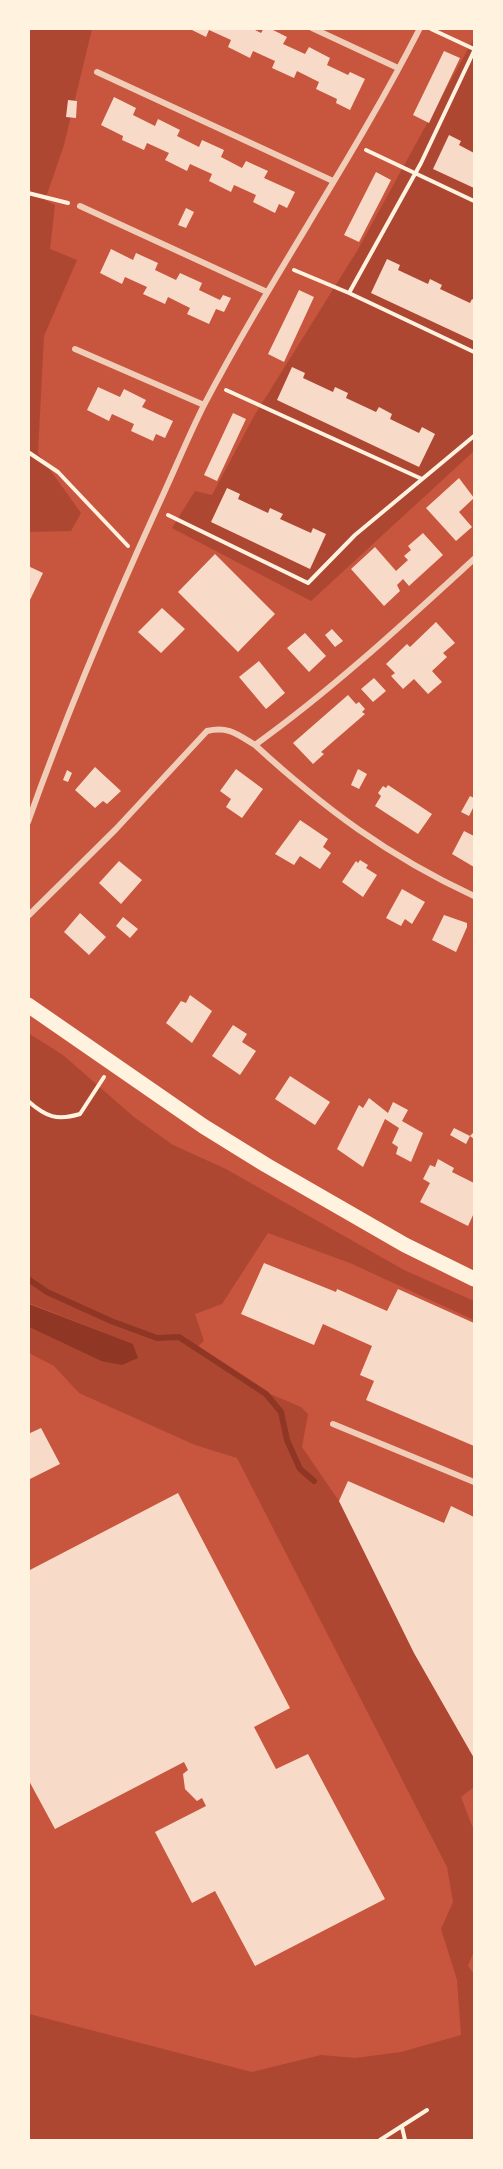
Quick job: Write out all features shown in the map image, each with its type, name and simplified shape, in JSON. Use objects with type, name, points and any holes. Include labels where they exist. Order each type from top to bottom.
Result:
[{"type":"main road","points":[[28,1005],[203,1126],[266,1165],[397,1241],[474,1277]]},
{"type":"street","points":[[312,28],[398,68]]},
{"type":"street","points":[[28,822],[79,687],[204,405],[420,28]]},
{"type":"street","points":[[97,72],[333,181]]},
{"type":"street","points":[[80,206],[267,292]]},
{"type":"street","points":[[75,349],[204,405]]},
{"type":"street","points":[[255,745],[292,718],[342,676],[474,558]]},
{"type":"street","points":[[28,916],[116,829],[207,731],[220,728],[255,745],[299,785],[395,856],[474,896]]},
{"type":"street","points":[[333,1424],[474,1482]]},
{"type":"path","points":[[349,293],[415,173],[474,50],[431,28]]},
{"type":"path","points":[[355,144],[474,201]]},
{"type":"path","points":[[28,193],[80,206]]},
{"type":"path","points":[[282,269],[297,270],[474,352]]},
{"type":"path","points":[[216,386],[422,479]]},
{"type":"path","points":[[157,509],[308,583],[355,535],[474,436]]},
{"type":"path","points":[[28,452],[58,472],[136,554]]},
{"type":"path","points":[[28,1101],[50,1116],[63,1120],[80,1114],[112,1062]]},
{"type":"path","points":[[380,2140],[427,2110]]},
{"type":"path","points":[[402,2126],[405,2140]]},
{"type":"shaded area","points":[[28,29],[92,29],[64,145],[45,200],[55,205],[50,249],[77,260],[44,336],[38,453],[81,513],[71,531],[29,532]]},
{"type":"shaded area","points":[[474,38],[474,451],[311,601],[172,528],[195,491],[212,495],[254,416],[357,251]]},
{"type":"shaded area","points":[[28,1033],[63,1055],[134,1117],[173,1145],[226,1169],[404,1270],[474,1301],[474,1320],[350,1263],[268,1233],[222,1304],[195,1314],[204,1341],[195,1349],[242,1382],[301,1407],[308,1414],[302,1447],[339,1501],[414,1653],[474,1758],[474,1787],[461,1797],[474,1831],[474,1951],[468,1966],[474,1974],[474,2140],[29,2140],[29,2014],[252,2072],[321,2055],[355,2058],[401,2052],[461,2035],[457,1980],[441,1929],[453,1902],[447,1867],[237,1458],[195,1445],[79,1393],[54,1366],[29,1353],[29,1327],[101,1361],[132,1344],[29,1303]]},
{"type":"shaded area","points":[[29,1304],[133,1344],[138,1358],[122,1365],[101,1361],[29,1327]]},
{"type":"building","points":[[188,28],[251,28],[261,33],[264,28],[269,28],[287,37],[283,44],[305,54],[309,47],[330,58],[327,65],[348,75],[350,72],[365,79],[350,110],[336,103],[337,99],[316,89],[319,82],[297,71],[294,78],[272,68],[275,61],[253,51],[250,58],[228,47],[231,40],[209,30],[206,37]]},
{"type":"building","points":[[444,51],[460,58],[429,123],[413,115]]},
{"type":"building","points":[[114,97],[136,108],[133,115],[155,126],[158,119],[180,130],[177,136],[199,147],[202,140],[224,150],[221,157],[242,168],[246,161],[268,171],[264,178],[295,192],[287,208],[279,204],[275,213],[253,202],[256,195],[234,185],[231,192],[209,181],[212,174],[190,164],[187,171],[165,160],[169,153],[147,143],[144,150],[122,140],[123,136],[101,125]]},
{"type":"building","points":[[68,100],[77,101],[76,118],[66,117]]},
{"type":"building","points":[[449,135],[461,141],[459,145],[474,153],[474,188],[433,169]]},
{"type":"building","points":[[376,172],[391,180],[359,242],[344,235]]},
{"type":"building","points":[[186,208],[194,212],[186,228],[178,225]]},
{"type":"building","points":[[111,249],[133,260],[136,253],[158,263],[155,270],[176,280],[180,273],[202,283],[199,290],[220,300],[223,295],[231,298],[224,312],[216,309],[209,324],[187,314],[190,308],[168,297],[165,304],[143,294],[147,287],[125,277],[122,284],[100,273]]},
{"type":"building","points":[[387,259],[400,265],[398,270],[428,284],[430,279],[442,285],[440,289],[470,303],[472,299],[474,300],[474,341],[371,293]]},
{"type":"building","points":[[299,290],[314,297],[284,362],[268,354]]},
{"type":"building","points":[[292,367],[305,373],[303,378],[333,392],[335,387],[348,393],[346,398],[376,412],[379,407],[392,414],[390,419],[419,433],[422,427],[435,434],[419,467],[277,400]]},
{"type":"building","points":[[98,387],[120,397],[124,389],[146,400],[142,407],[173,421],[165,438],[156,434],[153,441],[131,431],[134,424],[112,414],[109,421],[87,410]]},
{"type":"building","points":[[233,413],[246,419],[217,481],[204,475]]},
{"type":"building","points":[[459,478],[474,498],[459,512],[472,527],[456,541],[426,508]]},
{"type":"building","points":[[227,488],[240,494],[238,499],[268,513],[270,508],[283,514],[280,519],[311,533],[313,528],[326,534],[310,569],[211,522]]},
{"type":"building","points":[[423,533],[443,555],[409,586],[403,579],[397,585],[400,591],[384,606],[351,569],[375,547],[396,571],[408,560],[404,556],[411,550],[408,546]]},
{"type":"building","points":[[215,554],[275,614],[238,652],[178,592]]},
{"type":"building","points":[[28,566],[43,573],[28,604]]},
{"type":"building","points":[[162,608],[185,629],[161,653],[138,632]]},
{"type":"building","points":[[436,622],[455,643],[443,653],[447,657],[432,671],[442,682],[428,694],[414,679],[403,689],[391,676],[395,673],[386,664],[407,644],[410,647]]},
{"type":"building","points":[[332,629],[343,641],[335,647],[325,635]]},
{"type":"building","points":[[305,633],[326,656],[309,672],[287,648]]},
{"type":"building","points":[[259,661],[285,693],[266,709],[239,677]]},
{"type":"building","points":[[374,678],[386,691],[373,702],[361,689]]},
{"type":"building","points":[[348,695],[356,704],[359,702],[365,709],[362,712],[365,714],[321,752],[324,754],[313,764],[293,743]]},
{"type":"building","points":[[95,767],[121,791],[107,804],[103,801],[95,808],[75,790]]},
{"type":"building","points":[[236,769],[263,789],[242,818],[226,807],[231,799],[220,791]]},
{"type":"building","points":[[358,769],[367,774],[359,789],[351,785]]},
{"type":"building","points":[[67,770],[72,773],[68,782],[63,780]]},
{"type":"building","points":[[388,785],[432,814],[418,834],[375,806],[381,796],[378,793],[383,786],[386,788]]},
{"type":"building","points":[[470,796],[474,798],[474,806],[469,816],[461,812]]},
{"type":"building","points":[[300,820],[328,839],[323,847],[331,853],[320,869],[300,856],[294,865],[275,854]]},
{"type":"building","points":[[464,831],[474,836],[474,867],[452,854]]},
{"type":"building","points":[[360,860],[368,865],[366,868],[377,875],[363,897],[342,882],[356,861],[358,863]]},
{"type":"building","points":[[119,861],[142,880],[121,904],[99,883]]},
{"type":"building","points":[[402,889],[425,902],[412,924],[405,919],[401,926],[386,918]]},
{"type":"building","points":[[80,913],[106,937],[89,955],[64,932]]},
{"type":"building","points":[[444,915],[467,923],[456,952],[432,940]]},
{"type":"building","points":[[123,917],[138,929],[130,938],[116,926]]},
{"type":"building","points":[[190,995],[212,1011],[192,1043],[166,1023],[181,1001],[186,1003]]},
{"type":"building","points":[[233,1025],[247,1034],[242,1042],[256,1051],[240,1075],[212,1056]]},
{"type":"building","points":[[290,1076],[330,1102],[315,1125],[275,1099]]},
{"type":"building","points":[[369,1098],[388,1113],[393,1102],[408,1110],[402,1121],[423,1133],[411,1162],[396,1154],[398,1147],[392,1143],[399,1128],[385,1119],[363,1167],[337,1149],[359,1105],[363,1108]]},
{"type":"building","points":[[454,1128],[470,1136],[466,1144],[450,1135]]},
{"type":"building","points":[[438,1159],[454,1168],[452,1172],[474,1183],[474,1213],[468,1226],[420,1202],[430,1183],[423,1179],[430,1165],[435,1167]]},
{"type":"building","points":[[264,1263],[336,1292],[337,1289],[387,1311],[398,1289],[474,1323],[474,1446],[366,1400],[374,1381],[360,1375],[372,1346],[323,1324],[314,1345],[241,1314]]},
{"type":"building","points":[[41,1428],[60,1464],[28,1480],[28,1434]]},
{"type":"building","points":[[348,1481],[444,1523],[451,1506],[474,1517],[474,1758],[414,1653],[339,1501]]},
{"type":"building","points":[[178,1493],[290,1708],[254,1727],[276,1769],[308,1754],[385,1899],[255,1966],[215,1891],[192,1903],[155,1832],[206,1806],[202,1798],[197,1801],[185,1789],[183,1774],[188,1770],[184,1762],[55,1829],[28,1779],[28,1571]]},
{"type":"waterway","points":[[28,1279],[47,1292],[111,1321],[157,1338],[179,1337],[266,1394],[281,1412],[287,1440],[300,1469],[314,1481]]}]
